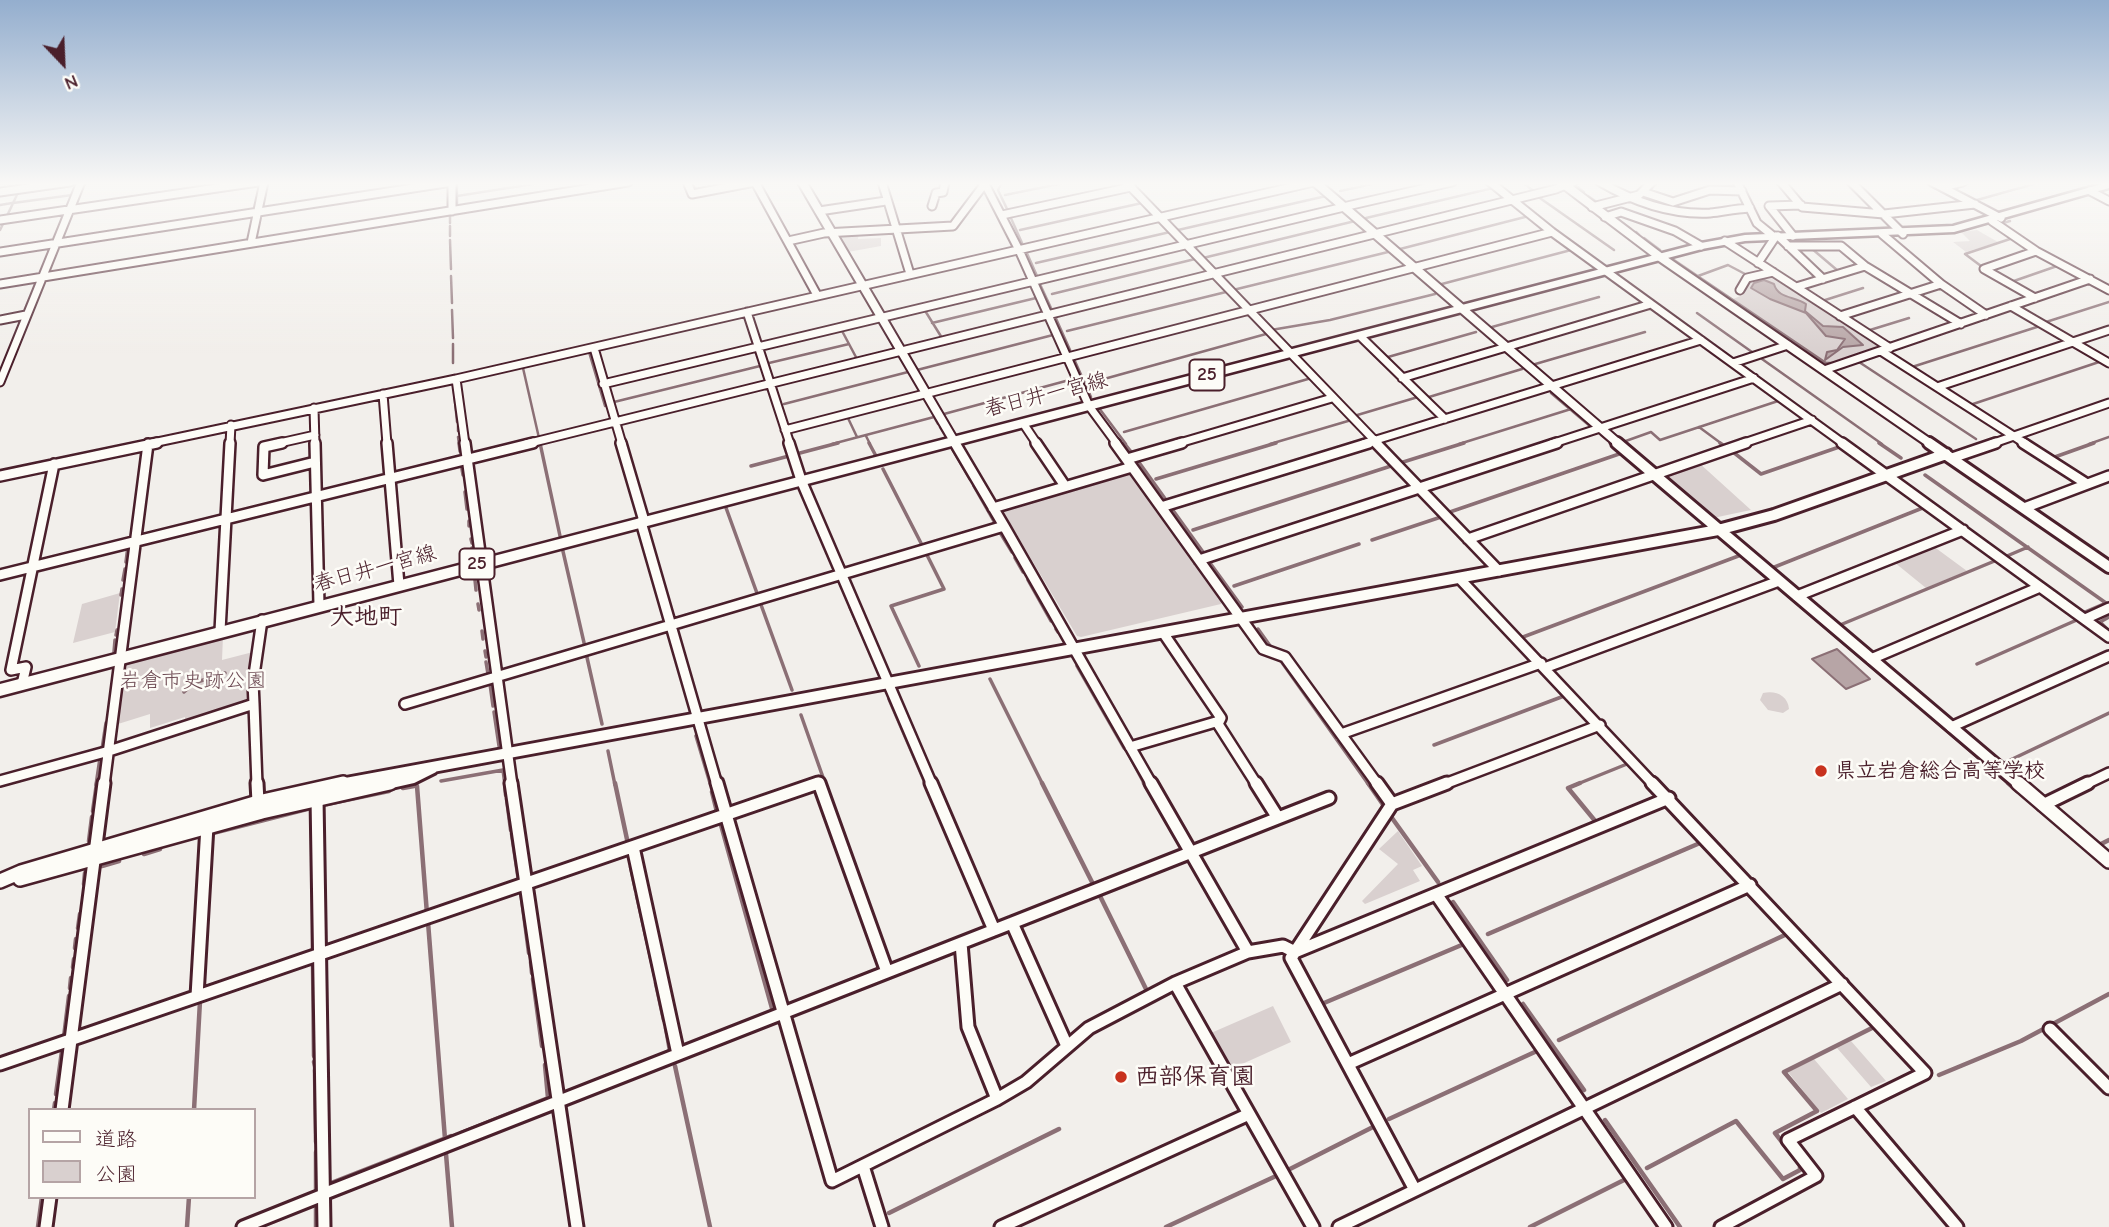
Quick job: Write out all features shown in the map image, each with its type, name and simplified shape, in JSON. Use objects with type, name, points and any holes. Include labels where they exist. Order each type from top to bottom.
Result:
[{"type":"main road","name":"春日井一宮線","points":[[0,690],[1701,246],[1743,239]]},
{"type":"main road","name":"春日井一宮線","points":[[1786,239],[1814,239]]},
{"type":"street","points":[[0,382],[57,239]]},
{"type":"street","points":[[0,252],[79,239]]},
{"type":"street","points":[[0,284],[274,239]]},
{"type":"street","points":[[799,239],[788,241],[817,295]]},
{"type":"street","points":[[835,239],[1071,639],[1074,650],[1248,952]]},
{"type":"street","points":[[899,239],[910,274]]},
{"type":"street","points":[[1014,239],[1089,406],[1263,649],[1270,654],[1285,657],[1392,804]]},
{"type":"street","points":[[0,476],[457,379],[1068,239]]},
{"type":"street","points":[[1179,239],[1499,571]]},
{"type":"street","points":[[603,384],[1209,239]]},
{"type":"street","points":[[0,575],[1349,239]]},
{"type":"street","points":[[1381,239],[1718,530],[2109,861]]},
{"type":"street","points":[[785,430],[1523,239]]},
{"type":"street","points":[[1562,239],[2109,636]]},
{"type":"street","points":[[1636,239],[2109,567]]},
{"type":"street","points":[[1689,239],[1701,246]]},
{"type":"street","points":[[1758,262],[1774,239]]},
{"type":"street","points":[[1888,239],[1941,284],[1986,315]]},
{"type":"street","points":[[2021,239],[2036,251],[2109,290]]},
{"type":"street","points":[[1725,241],[1840,316],[1937,387],[2087,484]]},
{"type":"street","points":[[1791,241],[1841,246],[1865,266],[1961,324]]},
{"type":"street","points":[[1791,241],[1823,279]]},
{"type":"street","points":[[2035,298],[1984,268],[2036,251]]},
{"type":"street","points":[[1796,287],[1865,266]]},
{"type":"street","points":[[1741,290],[1747,278],[1773,272]]},
{"type":"street","points":[[1824,370],[2090,279]]},
{"type":"street","points":[[1840,316],[1941,284]]},
{"type":"street","points":[[1402,378],[1651,304]]},
{"type":"street","points":[[2011,306],[2109,363]]},
{"type":"street","points":[[747,312],[801,480],[994,930]]},
{"type":"street","points":[[0,320],[26,315]]},
{"type":"street","points":[[1937,387],[2109,330]]},
{"type":"street","points":[[1360,336],[1445,419]]},
{"type":"street","points":[[1161,507],[1701,340]]},
{"type":"street","points":[[1733,363],[1788,345]]},
{"type":"street","points":[[594,348],[697,719],[832,1181],[997,1099],[1026,1082],[1089,1028],[1175,983],[1248,952],[1283,946],[1295,952],[1669,798]]},
{"type":"street","points":[[1199,560],[1754,378]]},
{"type":"street","points":[[457,379],[496,677],[577,1227]]},
{"type":"street","points":[[383,394],[399,585]]},
{"type":"street","points":[[993,508],[1332,398]]},
{"type":"street","points":[[95,855],[258,802],[446,763],[1242,620],[1718,530],[1774,515],[1887,475],[2013,437],[2109,403]]},
{"type":"street","points":[[314,408],[319,605]]},
{"type":"street","points":[[1468,539],[1812,420]]},
{"type":"street","points":[[1023,423],[1065,486]]},
{"type":"street","points":[[220,631],[231,425]]},
{"type":"street","points":[[315,435],[264,447],[263,474],[315,462]]},
{"type":"street","points":[[62,1108],[148,444]]},
{"type":"street","points":[[22,684],[26,667],[11,670],[54,464]]},
{"type":"street","points":[[2024,508],[2109,476]]},
{"type":"street","points":[[405,704],[1004,526]]},
{"type":"street","points":[[1797,596],[1963,530]]},
{"type":"street","points":[[1460,579],[1600,724],[1925,1073],[1788,1140],[1816,1176],[1721,1227]]},
{"type":"street","points":[[1342,734],[1779,581]]},
{"type":"street","points":[[1871,659],[2040,587]]},
{"type":"street","points":[[2085,619],[2109,608]]},
{"type":"street","points":[[258,802],[253,682],[261,620]]},
{"type":"street","points":[[1164,634],[1215,709],[1219,720],[1217,724],[1278,818]]},
{"type":"street","points":[[1951,727],[2109,656]]},
{"type":"street","points":[[0,781],[109,751],[254,704]]},
{"type":"street","points":[[1130,747],[1219,720]]},
{"type":"street","points":[[1415,1190],[1291,958],[1392,804],[1600,724]]},
{"type":"street","points":[[0,882],[317,798],[412,778],[446,763]]},
{"type":"street","points":[[2043,806],[2109,773]]},
{"type":"street","points":[[0,1064],[819,783],[887,972]]},
{"type":"street","points":[[317,798],[322,954],[324,1227]]},
{"type":"street","points":[[243,1227],[1329,798]]},
{"type":"street","points":[[197,996],[207,826]]},
{"type":"street","points":[[633,847],[678,1054]]},
{"type":"street","points":[[1348,1064],[1750,886]]},
{"type":"street","points":[[1436,894],[1666,1227]]},
{"type":"street","points":[[1012,923],[1067,1046]]},
{"type":"street","points":[[961,943],[968,1027],[997,1099]]},
{"type":"street","points":[[1175,983],[1313,1227]]},
{"type":"street","points":[[1339,1227],[1842,984]]},
{"type":"street","points":[[2050,1029],[2109,1088]]},
{"type":"street","points":[[1854,1107],[1957,1227]]},
{"type":"street","points":[[1001,1227],[1249,1114]]},
{"type":"street","points":[[863,1166],[882,1227]]},
{"type":"street","points":[[46,1227],[50,1199]]},
{"type":"green space","points":[[842,239],[881,239],[881,246],[848,252]]},
{"type":"green space","points":[[1968,239],[1993,239],[1998,242],[1966,252],[1953,242],[1970,241]]},
{"type":"green space","points":[[1773,274],[1883,347],[1826,363],[1733,299],[1743,295],[1751,279]]},
{"type":"green space","points":[[1698,462],[1751,510],[1713,518],[1664,477],[1664,474]]},
{"type":"green space","points":[[1130,471],[1222,602],[1077,636],[1002,510]]},
{"type":"green space","points":[[1933,546],[1967,571],[1926,588],[1894,562]]},
{"type":"green space","points":[[120,593],[115,632],[73,643],[82,604]]},
{"type":"green space","name":"岩倉市史跡公園","points":[[223,636],[222,660],[253,652],[251,699],[245,704],[185,723],[185,717],[150,728],[150,714],[118,724],[126,664]]},
{"type":"green space","points":[[1763,693],[1780,695],[1786,700],[1789,709],[1783,713],[1768,710],[1760,700]]},
{"type":"green space","points":[[1398,831],[1422,866],[1413,870],[1420,881],[1365,904],[1362,901],[1398,864],[1379,849]]},
{"type":"green space","points":[[1273,1006],[1291,1042],[1231,1069],[1211,1033]]},
{"type":"green space","points":[[1851,1041],[1886,1081],[1871,1087],[1837,1048]]},
{"type":"green space","points":[[1814,1059],[1848,1099],[1821,1113],[1788,1072]]},
{"type":"shaded area","points":[[1764,280],[1774,284],[1783,295],[1806,304],[1805,311],[1823,326],[1843,327],[1863,345],[1843,347],[1825,360],[1827,352],[1837,350],[1845,339],[1826,336],[1806,313],[1770,299],[1751,288],[1754,283]]},
{"type":"shaded area","points":[[1837,649],[1870,679],[1846,689],[1812,659]]},
{"type":"waterway","points":[[1020,239],[1022,243]]},
{"type":"waterway","points":[[1036,263],[1139,239]]},
{"type":"waterway","points":[[1203,258],[1280,239]]},
{"type":"waterway","points":[[1400,249],[1438,239]]},
{"type":"waterway","points":[[1599,239],[1614,250]]},
{"type":"waterway","points":[[1646,239],[1660,250]]},
{"type":"waterway","points":[[1981,266],[1965,254],[2009,239]]},
{"type":"waterway","points":[[450,240],[451,269]]},
{"type":"waterway","points":[[1811,248],[1837,270]]},
{"type":"waterway","points":[[1438,285],[1571,250]]},
{"type":"waterway","points":[[1026,251],[1037,276]]},
{"type":"waterway","points":[[1233,290],[1388,252]]},
{"type":"waterway","points":[[1052,294],[1195,259]]},
{"type":"waterway","points":[[1674,260],[1826,363],[1833,363]]},
{"type":"waterway","points":[[1698,276],[1728,265],[1747,275]]},
{"type":"waterway","points":[[2011,282],[2060,265]]},
{"type":"waterway","points":[[451,276],[452,303]]},
{"type":"waterway","points":[[1039,282],[1051,308]]},
{"type":"waterway","points":[[1822,301],[1863,288]]},
{"type":"waterway","points":[[1067,331],[1226,292]]},
{"type":"waterway","points":[[1271,330],[1330,320],[1435,294]]},
{"type":"waterway","points":[[1492,327],[1599,297]]},
{"type":"waterway","points":[[933,323],[1036,298]]},
{"type":"waterway","points":[[2046,322],[2109,302]]},
{"type":"waterway","points":[[924,309],[933,323]]},
{"type":"waterway","points":[[452,310],[453,338]]},
{"type":"waterway","points":[[1697,313],[1752,352]]},
{"type":"waterway","points":[[1054,314],[1070,350]]},
{"type":"waterway","points":[[1870,330],[1909,318]]},
{"type":"waterway","points":[[933,323],[942,338]]},
{"type":"waterway","points":[[1912,367],[2040,326]]},
{"type":"waterway","points":[[841,329],[849,344]]},
{"type":"waterway","points":[[1388,357],[1476,332]]},
{"type":"waterway","points":[[1532,365],[1645,332]]},
{"type":"waterway","points":[[1086,384],[1266,334]]},
{"type":"waterway","points":[[917,370],[1053,335]]},
{"type":"waterway","points":[[453,344],[453,363]]},
{"type":"waterway","points":[[769,363],[849,344]]},
{"type":"waterway","points":[[849,344],[857,359]]},
{"type":"waterway","points":[[589,352],[605,406]]},
{"type":"waterway","points":[[1074,359],[1091,397]]},
{"type":"waterway","points":[[1762,359],[1882,444]]},
{"type":"waterway","points":[[1970,405],[2102,361]]},
{"type":"waterway","points":[[1859,362],[1976,439]]},
{"type":"waterway","points":[[614,402],[760,366]]},
{"type":"waterway","points":[[523,368],[539,438]]},
{"type":"waterway","points":[[1429,397],[1522,369]]},
{"type":"waterway","points":[[784,404],[908,372]]},
{"type":"waterway","points":[[944,414],[1073,379]]},
{"type":"waterway","points":[[1124,432],[1308,379]]},
{"type":"waterway","points":[[454,392],[457,422]]},
{"type":"waterway","points":[[1551,393],[1570,409]]},
{"type":"waterway","points":[[1354,416],[1418,397]]},
{"type":"waterway","points":[[1699,427],[1778,401]]},
{"type":"waterway","points":[[1099,408],[1126,444]]},
{"type":"waterway","points":[[1459,444],[1570,409]]},
{"type":"waterway","points":[[1570,409],[1591,427]]},
{"type":"waterway","points":[[847,416],[857,437]]},
{"type":"waterway","points":[[832,444],[934,417],[938,424]]},
{"type":"waterway","points":[[1270,444],[1348,421]]},
{"type":"waterway","points":[[458,426],[458,431]]},
{"type":"waterway","points":[[940,427],[946,437]]},
{"type":"waterway","points":[[1623,442],[1651,432],[1660,440],[1699,427]]},
{"type":"waterway","points":[[1699,427],[1722,444]]},
{"type":"waterway","points":[[1601,435],[1612,444]]},
{"type":"waterway","points":[[866,436],[870,444]]},
{"type":"waterway","points":[[458,437],[459,444]]},
{"type":"waterway","points":[[2089,444],[2109,437]]},
{"type":"waterway","points":[[459,443],[460,451]]},
{"type":"waterway","points":[[540,443],[560,536]]},
{"type":"waterway","points":[[800,453],[838,443]]},
{"type":"waterway","points":[[869,443],[876,456]]},
{"type":"waterway","points":[[1124,443],[1132,453]]},
{"type":"waterway","points":[[1156,479],[1276,443]]},
{"type":"waterway","points":[[1400,463],[1464,443]]},
{"type":"waterway","points":[[1610,443],[1615,447]]},
{"type":"waterway","points":[[1720,443],[1724,446]]},
{"type":"waterway","points":[[1879,443],[1901,458]]},
{"type":"waterway","points":[[2052,458],[2094,443]]},
{"type":"waterway","points":[[951,446],[970,479]]},
{"type":"waterway","points":[[1733,452],[1761,474],[1842,446]]},
{"type":"waterway","points":[[1447,513],[1622,453]]},
{"type":"waterway","points":[[751,466],[789,456]]},
{"type":"waterway","points":[[1138,461],[1166,500]]},
{"type":"waterway","points":[[461,463],[463,475]]},
{"type":"waterway","points":[[1193,530],[1391,466]]},
{"type":"waterway","points":[[883,469],[923,547]]},
{"type":"waterway","points":[[1925,475],[2027,547]]},
{"type":"waterway","points":[[974,486],[995,523]]},
{"type":"waterway","points":[[465,492],[467,509]]},
{"type":"waterway","points":[[725,505],[758,596]]},
{"type":"waterway","points":[[1772,568],[1925,507]]},
{"type":"waterway","points":[[1172,509],[1203,552]]},
{"type":"waterway","points":[[1372,540],[1441,517]]},
{"type":"waterway","points":[[469,521],[469,526]]},
{"type":"waterway","points":[[1001,534],[1012,552]]},
{"type":"waterway","points":[[471,539],[472,543]]},
{"type":"waterway","points":[[1725,541],[1741,555]]},
{"type":"waterway","points":[[1234,586],[1359,544]]},
{"type":"waterway","points":[[126,562],[128,546]]},
{"type":"waterway","points":[[562,547],[585,647]]},
{"type":"waterway","points":[[2007,556],[2027,547]]},
{"type":"waterway","points":[[2027,547],[2106,603],[2085,612]]},
{"type":"waterway","points":[[472,548],[473,557]]},
{"type":"waterway","points":[[919,666],[891,606],[944,589],[926,553]]},
{"type":"waterway","points":[[1523,637],[1741,555]]},
{"type":"waterway","points":[[1741,555],[1765,576]]},
{"type":"waterway","points":[[1015,558],[1023,572]]},
{"type":"waterway","points":[[1840,625],[1997,560]]},
{"type":"waterway","points":[[1210,563],[1242,607]]},
{"type":"waterway","points":[[123,580],[125,569]]},
{"type":"waterway","points":[[474,570],[476,590]]},
{"type":"waterway","points":[[839,580],[848,601]]},
{"type":"waterway","points":[[1028,580],[1051,621]]},
{"type":"waterway","points":[[1778,587],[1887,680]]},
{"type":"waterway","points":[[121,595],[122,589]]},
{"type":"waterway","points":[[760,602],[792,690]]},
{"type":"waterway","points":[[478,604],[479,610]]},
{"type":"waterway","points":[[850,607],[879,672]]},
{"type":"waterway","points":[[2109,617],[2100,622],[2109,631]]},
{"type":"waterway","points":[[1977,664],[2079,619]]},
{"type":"waterway","points":[[1258,629],[1273,650]]},
{"type":"waterway","points":[[116,635],[117,630]]},
{"type":"waterway","points":[[482,631],[483,639]]},
{"type":"waterway","points":[[114,652],[115,640]]},
{"type":"waterway","points":[[485,651],[486,657]]},
{"type":"waterway","points":[[586,653],[602,724]]},
{"type":"waterway","points":[[1281,661],[1369,785]]},
{"type":"waterway","points":[[486,662],[488,674]]},
{"type":"waterway","points":[[1077,666],[1124,748]]},
{"type":"waterway","points":[[184,692],[194,683],[225,673]]},
{"type":"waterway","points":[[990,679],[1042,783]]},
{"type":"waterway","points":[[490,684],[493,706]]},
{"type":"waterway","points":[[1434,745],[1564,696]]},
{"type":"waterway","points":[[889,699],[926,785]]},
{"type":"waterway","points":[[494,712],[499,746]]},
{"type":"waterway","points":[[2004,763],[2109,713]]},
{"type":"waterway","points":[[801,715],[825,783]]},
{"type":"waterway","points":[[1933,719],[2010,785]]},
{"type":"waterway","points":[[102,749],[106,723]]},
{"type":"waterway","points":[[696,736],[710,783]]},
{"type":"waterway","points":[[608,751],[615,785]]},
{"type":"waterway","points":[[1128,753],[1145,785]]},
{"type":"waterway","points":[[96,785],[100,758]]},
{"type":"waterway","points":[[1575,785],[1627,764]]},
{"type":"waterway","points":[[441,781],[503,770],[505,785]]},
{"type":"waterway","points":[[93,811],[97,783]]},
{"type":"waterway","points":[[505,783],[506,795]]},
{"type":"waterway","points":[[615,783],[628,844]]},
{"type":"waterway","points":[[1042,783],[1094,886]]},
{"type":"waterway","points":[[1144,783],[1147,788]]},
{"type":"waterway","points":[[1368,783],[1384,806]]},
{"type":"waterway","points":[[1580,783],[1568,788],[1596,822]]},
{"type":"waterway","points":[[2008,783],[2017,791]]},
{"type":"waterway","points":[[403,788],[414,786]]},
{"type":"waterway","points":[[417,786],[427,914]]},
{"type":"waterway","points":[[327,804],[389,791]]},
{"type":"waterway","points":[[712,792],[717,812]]},
{"type":"waterway","points":[[507,799],[511,830]]},
{"type":"waterway","points":[[213,833],[311,808]]},
{"type":"waterway","points":[[89,841],[92,817]]},
{"type":"waterway","points":[[1392,818],[1438,882]]},
{"type":"waterway","points":[[721,825],[773,1012],[770,1013]]},
{"type":"waterway","points":[[512,834],[519,881]]},
{"type":"waterway","points":[[2101,844],[2109,840]]},
{"type":"waterway","points":[[1488,934],[1700,843]]},
{"type":"waterway","points":[[144,854],[160,849]]},
{"type":"waterway","points":[[102,866],[119,861]]},
{"type":"waterway","points":[[631,867],[636,890]]},
{"type":"waterway","points":[[313,871],[313,952]]},
{"type":"waterway","points":[[84,884],[85,873]]},
{"type":"waterway","points":[[205,945],[209,881]]},
{"type":"waterway","points":[[521,891],[529,953]]},
{"type":"waterway","points":[[637,895],[655,976]]},
{"type":"waterway","points":[[1100,896],[1146,989]]},
{"type":"waterway","points":[[1453,902],[1507,980]]},
{"type":"waterway","points":[[78,928],[80,914]]},
{"type":"waterway","points":[[428,922],[445,1138]]},
{"type":"waterway","points":[[1559,1040],[1787,934]]},
{"type":"waterway","points":[[75,948],[76,939]]},
{"type":"waterway","points":[[1324,1003],[1464,944]]},
{"type":"waterway","points":[[73,967],[74,959]]},
{"type":"waterway","points":[[531,962],[532,973]]},
{"type":"waterway","points":[[313,964],[314,1056]]},
{"type":"waterway","points":[[70,988],[71,978]]},
{"type":"waterway","points":[[533,979],[542,1046]]},
{"type":"waterway","points":[[656,983],[664,1020]]},
{"type":"waterway","points":[[1939,1075],[2021,1041],[2109,994]]},
{"type":"waterway","points":[[64,1037],[69,996]]},
{"type":"waterway","points":[[194,1108],[200,1001]]},
{"type":"waterway","points":[[1523,1004],[1584,1090]]},
{"type":"waterway","points":[[1647,1168],[1736,1121],[1783,1179],[1800,1170],[1800,1165],[1775,1133],[1817,1111],[1784,1072],[1874,1027]]},
{"type":"waterway","points":[[666,1028],[670,1051]]},
{"type":"waterway","points":[[56,1094],[62,1051]]},
{"type":"waterway","points":[[1389,1119],[1537,1051]]},
{"type":"waterway","points":[[314,1062],[315,1066]]},
{"type":"waterway","points":[[461,1133],[548,1098],[545,1065]]},
{"type":"waterway","points":[[675,1066],[710,1227]]},
{"type":"waterway","points":[[315,1070],[316,1142]]},
{"type":"waterway","points":[[54,1108],[55,1103]]},
{"type":"waterway","points":[[1605,1120],[1680,1227]]},
{"type":"waterway","points":[[1290,1169],[1373,1127]]},
{"type":"waterway","points":[[889,1213],[1059,1129]]},
{"type":"waterway","points":[[445,1138],[451,1136]]},
{"type":"waterway","points":[[331,1183],[445,1138]]},
{"type":"waterway","points":[[316,1152],[316,1189]]},
{"type":"waterway","points":[[446,1154],[452,1227]]},
{"type":"waterway","points":[[1166,1227],[1276,1176]]},
{"type":"waterway","points":[[1530,1227],[1626,1179]]},
{"type":"waterway","points":[[38,1227],[42,1199]]},
{"type":"waterway","points":[[187,1227],[189,1199]]},
{"type":"waterway","points":[[316,1206],[316,1227]]},
{"type":"place","name":"県立岩倉総合高等学校","points":[[1821,771]]},
{"type":"place","name":"西部保育園","points":[[1121,1077]]},
{"type":"district","name":"大地町","points":[[366,617]]}]
